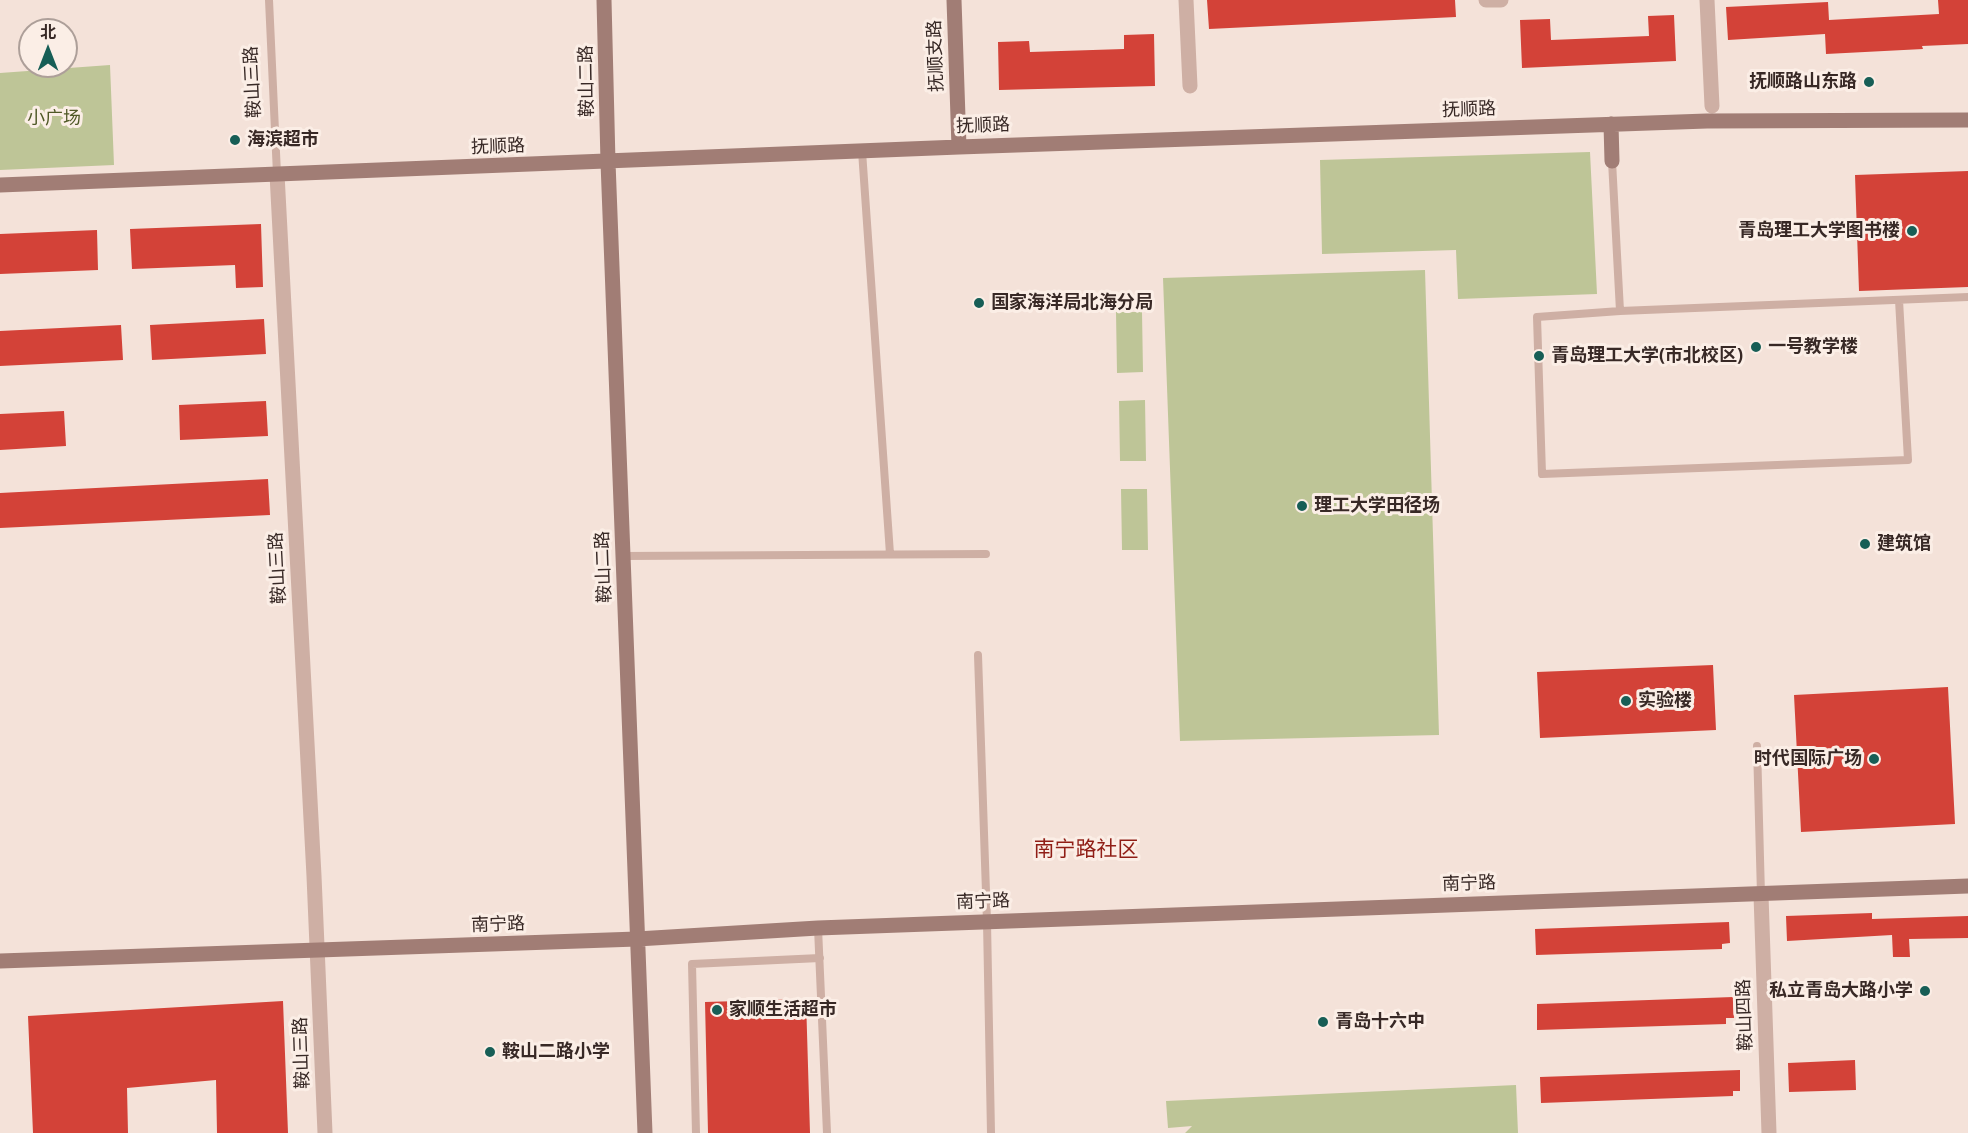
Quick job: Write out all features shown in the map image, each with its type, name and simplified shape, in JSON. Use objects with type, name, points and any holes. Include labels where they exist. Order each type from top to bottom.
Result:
[{"type":"street","name":"鞍山二路","points":[[604,0],[608,162],[645,1133]]},
{"type":"street","name":"抚顺支路","points":[[954,0],[959,147]]},
{"type":"street","points":[[1186,0],[1191,86]]},
{"type":"street","points":[[1486,0],[1501,0]]},
{"type":"street","points":[[1707,0],[1713,114]]},
{"type":"street","name":"抚顺路","points":[[0,185],[1611,124],[1713,114],[1968,120]]},
{"type":"street","points":[[1611,124],[1612,161]]},
{"type":"street","name":"鞍山三路","points":[[277,174],[325,1133]]},
{"type":"street","name":"南宁路","points":[[0,962],[637,939],[818,928],[1968,886]]},
{"type":"street","name":"鞍山四路","points":[[1761,895],[1769,1133]]},
{"type":"lane","name":"鞍山三路","points":[[269,0],[277,174]]},
{"type":"lane","points":[[862,151],[890,554]]},
{"type":"lane","points":[[1612,161],[1620,311]]},
{"type":"lane","points":[[1899,300],[1908,460],[1542,474],[1536,316],[1620,311],[1968,297]]},
{"type":"lane","points":[[623,556],[986,554]]},
{"type":"lane","points":[[978,655],[991,1133]]},
{"type":"lane","points":[[1757,746],[1761,895]]},
{"type":"lane","points":[[818,928],[827,1133]]},
{"type":"lane","points":[[696,1133],[692,964],[820,958]]},
{"type":"green space","name":"小广场","points":[[110,65],[114,165],[0,170],[0,73],[18,72],[18,78],[78,78],[78,67]]},
{"type":"green space","points":[[1590,152],[1597,294],[1458,299],[1456,250],[1322,254],[1320,160]]},
{"type":"green space","name":"理工大学田径场","points":[[1425,270],[1439,735],[1180,741],[1163,278]]},
{"type":"green space","points":[[1116,312],[1142,312],[1143,372],[1117,373]]},
{"type":"green space","points":[[1145,400],[1146,461],[1120,461],[1119,401]]},
{"type":"green space","points":[[1121,489],[1147,489],[1148,550],[1122,550]]},
{"type":"green space","points":[[1516,1085],[1518,1133],[1185,1133],[1192,1126],[1168,1128],[1166,1101]]},
{"type":"building","points":[[1207,0],[1455,0],[1456,17],[1209,29]]},
{"type":"building","points":[[1938,0],[1968,0],[1968,44],[1922,46],[1923,49],[1826,54],[1825,34],[1728,40],[1726,7],[1828,2],[1829,20],[1939,14]]},
{"type":"building","points":[[1674,15],[1676,61],[1522,68],[1520,20],[1550,19],[1551,40],[1649,36],[1648,16]]},
{"type":"building","points":[[1154,34],[1155,86],[999,90],[998,42],[1029,41],[1030,52],[1124,49],[1124,35]]},
{"type":"building","name":"青岛理工大学图书楼","points":[[1968,171],[1968,287],[1859,291],[1855,175]]},
{"type":"building","points":[[261,224],[263,287],[236,288],[235,265],[132,269],[130,229]]},
{"type":"building","points":[[97,230],[98,270],[0,274],[0,234]]},
{"type":"building","points":[[264,319],[266,354],[152,360],[150,325]]},
{"type":"building","points":[[121,325],[123,360],[0,366],[0,331]]},
{"type":"building","points":[[266,401],[268,436],[180,440],[179,405]]},
{"type":"building","points":[[64,411],[66,446],[0,450],[0,414]]},
{"type":"building","points":[[268,479],[270,515],[0,528],[0,493]]},
{"type":"building","name":"实验楼","points":[[1713,665],[1716,730],[1540,738],[1537,672]]},
{"type":"building","name":"时代国际广场","points":[[1948,687],[1955,824],[1801,832],[1794,695]]},
{"type":"building","points":[[1872,913],[1872,919],[1968,916],[1968,938],[1909,939],[1910,957],[1893,957],[1892,935],[1787,941],[1786,916]]},
{"type":"building","points":[[1729,922],[1730,943],[1722,944],[1722,949],[1536,955],[1535,929]]},
{"type":"building","points":[[1733,997],[1734,1018],[1726,1018],[1726,1024],[1537,1030],[1537,1004]]},
{"type":"building","points":[[806,999],[810,1133],[708,1133],[705,1002]]},
{"type":"building","points":[[283,1001],[288,1133],[217,1133],[216,1080],[127,1088],[128,1133],[33,1133],[28,1016]]},
{"type":"building","points":[[1855,1060],[1856,1090],[1789,1092],[1788,1063]]},
{"type":"building","points":[[1740,1070],[1740,1091],[1733,1091],[1733,1096],[1541,1103],[1540,1077]]},
{"type":"place","name":"抚顺路山东路","points":[[1869,82]]},
{"type":"place","name":"海滨超市","points":[[235,140]]},
{"type":"place","name":"青岛理工大学图书楼","points":[[1912,231]]},
{"type":"place","name":"国家海洋局北海分局","points":[[979,303]]},
{"type":"place","name":"一号教学楼","points":[[1756,347]]},
{"type":"place","name":"青岛理工大学(市北校区)","points":[[1539,356]]},
{"type":"place","name":"理工大学田径场","points":[[1302,506]]},
{"type":"place","name":"建筑馆","points":[[1865,544]]},
{"type":"place","name":"实验楼","points":[[1626,701]]},
{"type":"place","name":"时代国际广场","points":[[1874,759]]},
{"type":"place","name":"私立青岛大路小学","points":[[1925,991]]},
{"type":"place","name":"家顺生活超市","points":[[717,1010]]},
{"type":"place","name":"青岛十六中","points":[[1323,1022]]},
{"type":"place","name":"鞍山二路小学","points":[[490,1052]]},
{"type":"district","name":"南宁路社区","points":[[1086,850]]}]
